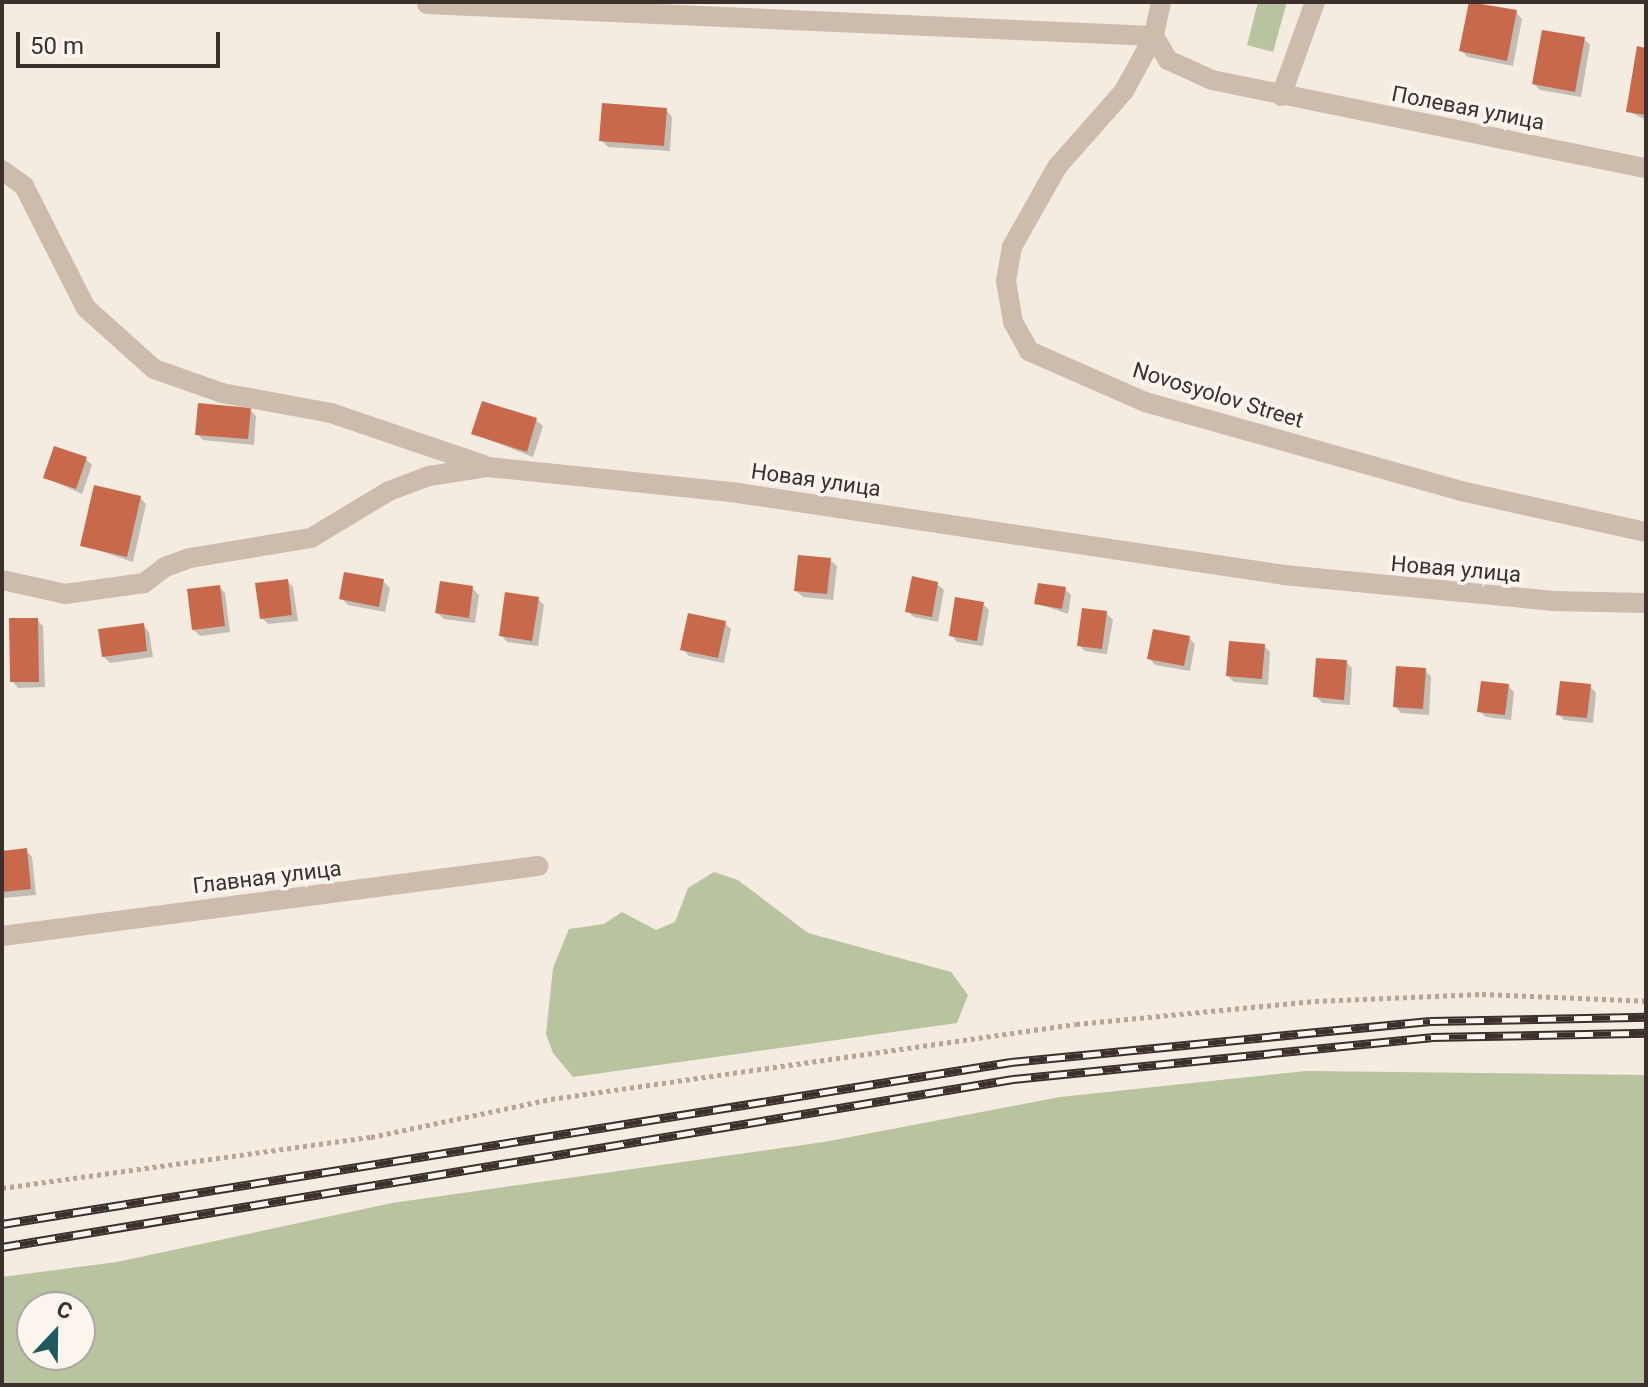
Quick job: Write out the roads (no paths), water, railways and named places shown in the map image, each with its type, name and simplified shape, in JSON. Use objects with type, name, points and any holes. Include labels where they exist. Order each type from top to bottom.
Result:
[{"type":"street","name":"Novosyolov Street","points":[[1161,2],[1154,36],[1124,91],[1050,178],[1012,247],[1006,281],[1010,308],[1029,351],[1145,402],[1461,491],[1646,532]]},
{"type":"street","points":[[1281,96],[1315,2]]},
{"type":"street","points":[[427,4],[1154,36]]},
{"type":"street","name":"Полевая улица","points":[[1154,36],[1168,60],[1212,80],[1646,168]]},
{"type":"street","points":[[2,170],[24,186],[86,308],[154,369],[222,393],[331,413],[488,467]]},
{"type":"street","name":"Новая улица","points":[[2,580],[65,594],[144,583],[165,567],[190,558],[311,538],[389,491],[429,476],[488,467],[753,495],[1284,575],[1552,601],[1646,603]]},
{"type":"street","name":"Главная улица","points":[[2,936],[538,866]]},
{"type":"railway","points":[[2,1224],[1011,1062],[1430,1021],[1646,1017]]},
{"type":"railway","points":[[2,1247],[1013,1079],[1431,1037],[1646,1033]]}]
